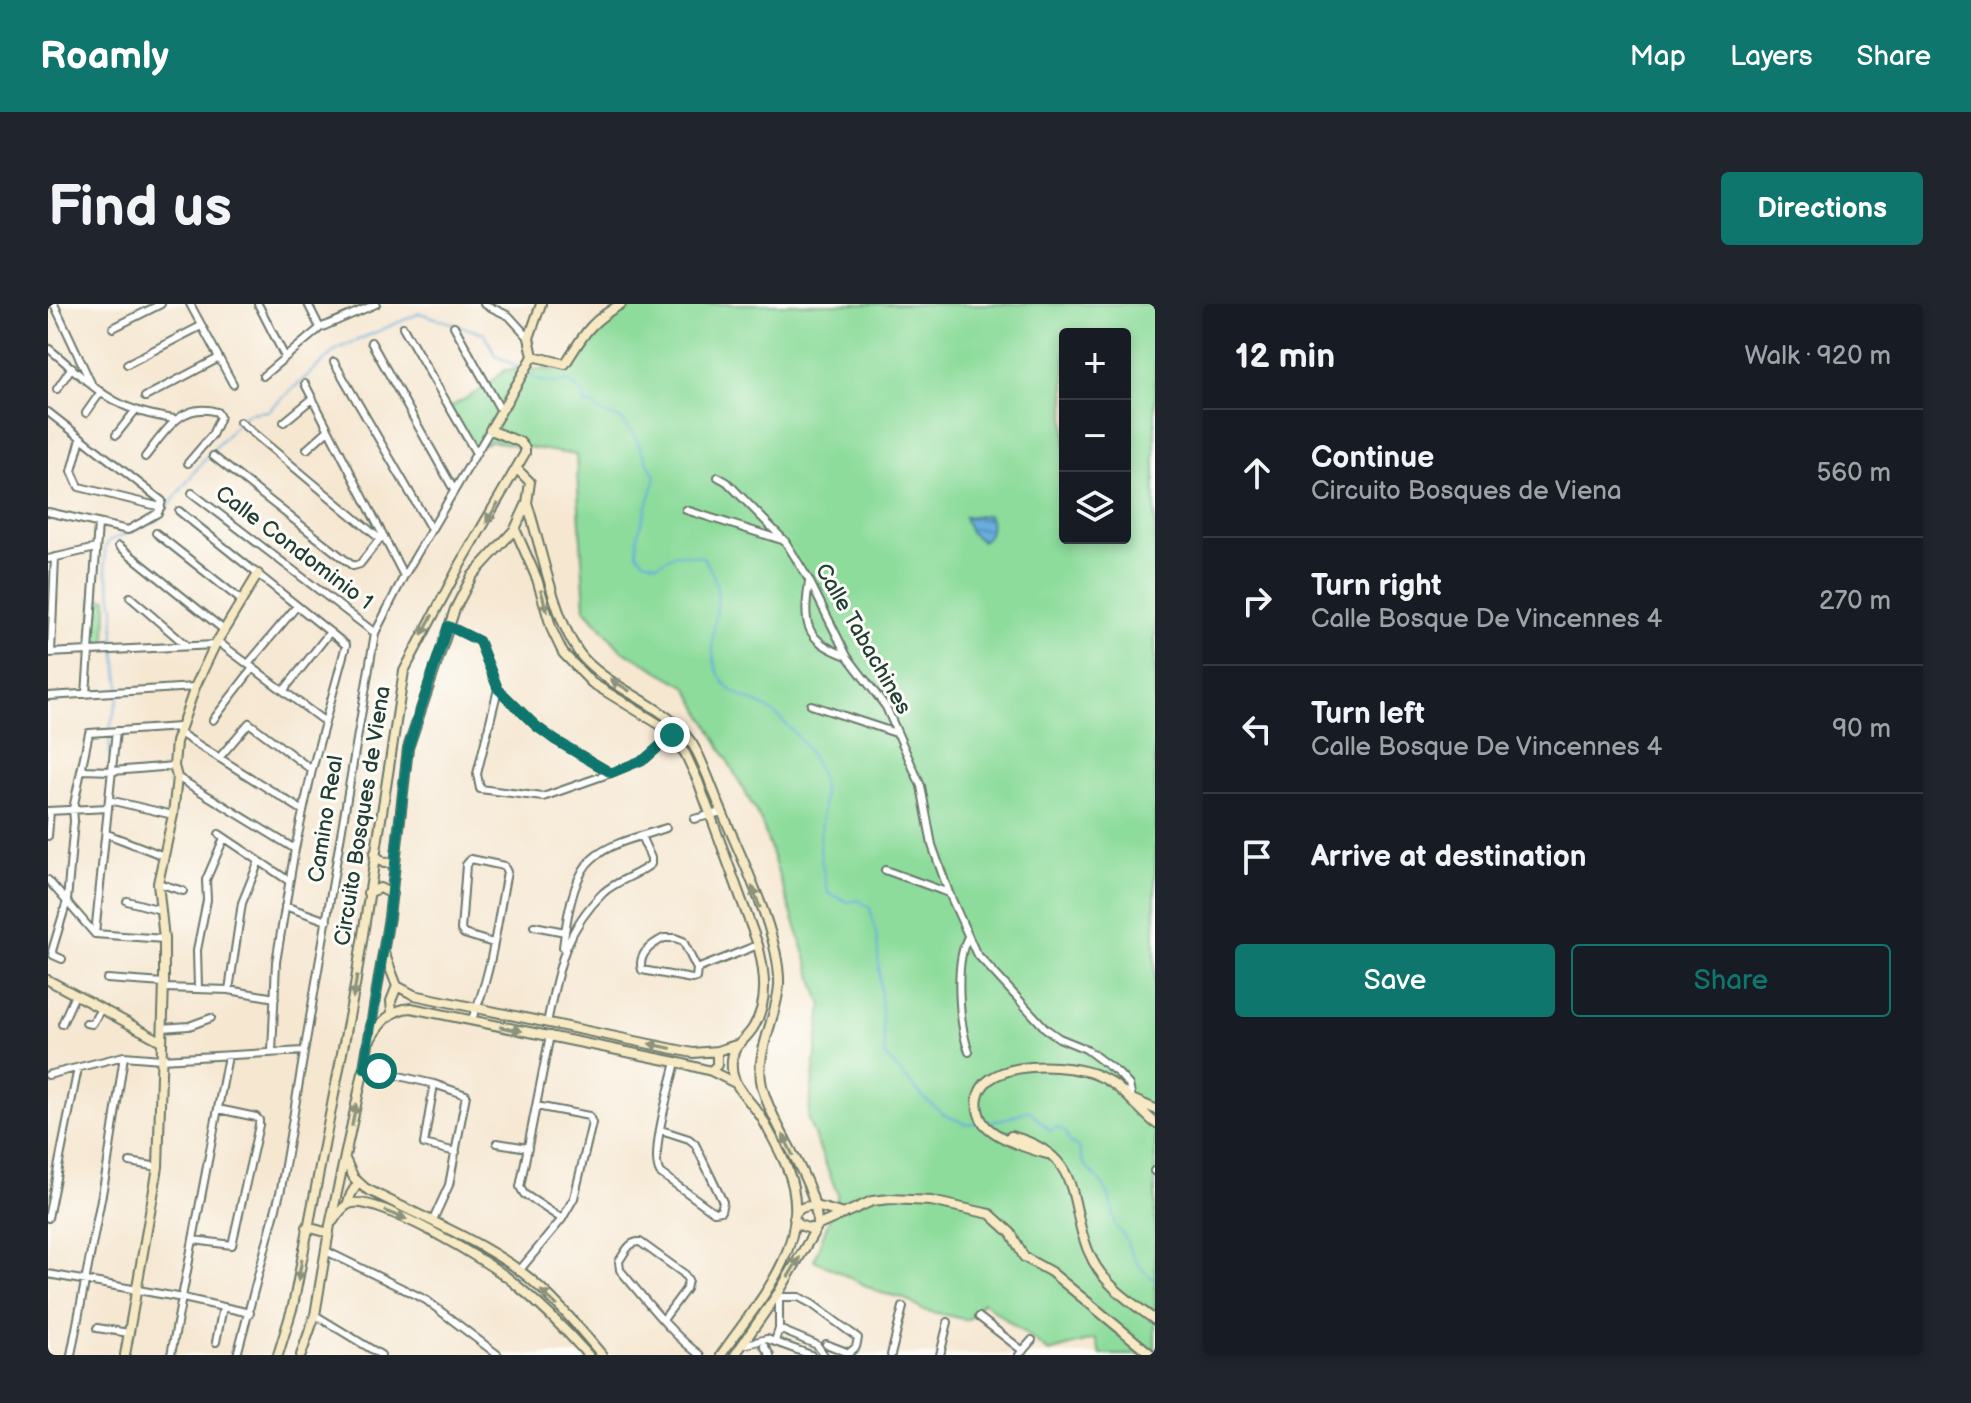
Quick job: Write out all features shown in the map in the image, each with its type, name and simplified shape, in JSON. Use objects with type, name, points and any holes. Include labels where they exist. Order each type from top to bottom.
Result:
[{"type":"main road","points":[[541,304],[529,338],[532,358],[565,364],[589,327],[621,304]]},
{"type":"main road","name":"Camino Real","points":[[490,430],[532,358]]},
{"type":"main road","points":[[490,430],[520,442],[525,448],[517,469],[530,482],[527,503],[559,611],[573,645],[601,674],[657,708],[682,729],[697,752],[772,937],[779,987],[762,1064],[762,1087],[814,1207],[817,1227],[779,1294],[735,1355]]},
{"type":"main road","name":"Circuito Bosques de Viena","points":[[278,1355],[293,1306],[355,986],[404,671],[460,565],[517,469]]},
{"type":"main road","name":"Circuito Bosques de Viena","points":[[301,1355],[315,1315],[364,1068],[392,894],[408,748],[448,626],[472,576],[515,529],[527,503]]},
{"type":"main road","points":[[515,529],[537,579],[552,630],[563,653],[592,683],[662,726],[685,753],[758,945],[765,984],[761,1011],[753,1028],[736,1045],[732,1057],[735,1083]]},
{"type":"main road","points":[[522,542],[535,529]]},
{"type":"main road","points":[[470,549],[474,557],[486,562]]},
{"type":"main road","points":[[460,565],[468,566],[472,576]]},
{"type":"main road","points":[[125,1355],[158,1167],[164,939],[158,883],[173,815],[177,777],[174,766],[179,730],[216,643],[258,574]]},
{"type":"main road","points":[[374,854],[384,863],[395,862]]},
{"type":"main road","points":[[368,893],[380,888],[392,894]]},
{"type":"main road","points":[[384,951],[397,986],[414,995],[693,1053],[717,1051],[736,1045]]},
{"type":"main road","points":[[48,980],[161,1041]]},
{"type":"main road","points":[[392,1013],[391,1001],[397,986]]},
{"type":"main road","points":[[368,1044],[383,1020],[401,1009],[411,1008],[676,1062],[711,1071],[735,1083],[761,1116],[786,1169],[793,1189],[794,1218],[793,1236],[778,1273],[721,1355]]},
{"type":"main road","points":[[753,1028],[769,1035]]},
{"type":"main road","points":[[711,1071],[717,1065],[717,1051]]},
{"type":"main road","points":[[1155,1123],[1113,1084],[1085,1071],[1053,1065],[993,1077],[979,1092],[979,1113],[986,1127],[1027,1148],[1047,1154],[1069,1178],[1081,1231],[1095,1264],[1117,1291],[1155,1320]]},
{"type":"main road","points":[[747,1096],[759,1092],[762,1087]]},
{"type":"main road","points":[[1132,1099],[1154,1108]]},
{"type":"main road","points":[[345,1159],[358,1183],[382,1198],[433,1220],[519,1271],[551,1299],[602,1355]]},
{"type":"main road","points":[[307,1227],[330,1229],[358,1183]]},
{"type":"main road","points":[[794,1218],[803,1228],[817,1227],[840,1213],[872,1201],[909,1198],[990,1214],[1011,1233],[1024,1257],[1061,1280],[1152,1355]]},
{"type":"main road","points":[[347,1205],[367,1204],[404,1218],[462,1248],[512,1280],[550,1314],[588,1355]]},
{"type":"main road","points":[[794,1218],[800,1207],[840,1213]]},
{"type":"street","points":[[54,304],[92,386]]},
{"type":"street","points":[[113,328],[161,304]]},
{"type":"street","points":[[190,304],[233,384]]},
{"type":"street","points":[[258,304],[285,357]]},
{"type":"street","points":[[308,304],[320,328]]},
{"type":"street","points":[[263,376],[320,328],[376,304]]},
{"type":"street","points":[[484,304],[509,316],[529,338]]},
{"type":"street","points":[[127,364],[201,326]]},
{"type":"street","points":[[454,326],[501,411]]},
{"type":"street","points":[[403,327],[476,453]]},
{"type":"street","points":[[371,342],[454,490]]},
{"type":"street","points":[[48,348],[100,393],[135,411],[174,419]]},
{"type":"street","points":[[145,397],[219,358]]},
{"type":"street","points":[[334,362],[431,529]]},
{"type":"street","points":[[57,389],[72,367]]},
{"type":"street","points":[[305,384],[404,576]]},
{"type":"street","points":[[86,413],[100,393]]},
{"type":"street","points":[[284,422],[312,399]]},
{"type":"street","points":[[145,457],[174,419],[197,410],[219,414],[212,435],[188,463]]},
{"type":"street","points":[[116,435],[135,411]]},
{"type":"street","points":[[48,415],[161,503]]},
{"type":"street","points":[[240,422],[382,537]]},
{"type":"street","name":"Camino Real","points":[[237,1355],[281,1189],[375,633],[404,576],[490,430]]},
{"type":"street","points":[[307,449],[327,431]]},
{"type":"street","points":[[81,438],[72,475],[79,487],[161,503]]},
{"type":"street","points":[[213,456],[353,566],[360,564],[382,537]]},
{"type":"street","name":"Calle Tabachines","points":[[718,477],[727,482],[785,541],[809,580],[847,656],[880,697],[921,786],[929,834],[949,893],[976,953],[1045,1028],[1109,1065],[1129,1085],[1132,1099]]},
{"type":"street","name":"Calle Condominio 1","points":[[192,493],[375,633]]},
{"type":"street","points":[[48,512],[130,529],[154,516],[161,503]]},
{"type":"street","points":[[686,510],[785,541]]},
{"type":"street","points":[[179,511],[346,645],[302,810],[289,881],[276,962],[272,1052]]},
{"type":"street","points":[[86,694],[98,524]]},
{"type":"street","points":[[156,533],[242,601]]},
{"type":"street","points":[[119,546],[224,630]]},
{"type":"street","points":[[96,548],[52,558],[49,653],[216,643],[325,722]]},
{"type":"street","points":[[809,580],[806,613],[809,631],[814,639],[847,656]]},
{"type":"street","points":[[130,597],[187,646]]},
{"type":"street","points":[[213,720],[297,606]]},
{"type":"street","points":[[448,626],[479,641],[498,689],[536,726],[611,773]]},
{"type":"street","points":[[284,690],[330,632]]},
{"type":"street","points":[[48,696],[195,687]]},
{"type":"street","points":[[498,689],[477,774],[480,789],[543,797],[645,759],[672,735]]},
{"type":"street","points":[[811,705],[896,733]]},
{"type":"street","points":[[219,758],[249,723],[312,770]]},
{"type":"street","points":[[62,959],[51,953],[67,901],[73,809],[89,733],[179,730],[302,810]]},
{"type":"street","points":[[95,934],[113,771],[112,731]]},
{"type":"street","points":[[82,770],[174,766]]},
{"type":"street","points":[[177,777],[295,849]]},
{"type":"street","points":[[48,836],[49,811],[109,804],[173,815]]},
{"type":"street","points":[[694,819],[722,812]]},
{"type":"street","points":[[547,1023],[578,881],[588,863],[611,848],[666,828]]},
{"type":"street","points":[[107,834],[164,856]]},
{"type":"street","points":[[198,988],[196,957],[207,900],[206,880],[221,836],[289,881]]},
{"type":"street","points":[[563,950],[603,893],[651,864],[641,836]]},
{"type":"street","points":[[471,1021],[493,943],[507,868],[471,859],[468,861],[461,932],[493,943]]},
{"type":"street","points":[[229,990],[242,903],[259,861]]},
{"type":"street","points":[[885,870],[949,893]]},
{"type":"street","points":[[48,880],[95,934],[164,939]]},
{"type":"street","points":[[158,883],[183,891]]},
{"type":"street","points":[[127,901],[161,910]]},
{"type":"street","points":[[285,906],[327,921]]},
{"type":"street","points":[[534,926],[565,932]]},
{"type":"street","points":[[968,937],[960,960],[963,1037],[969,1052]]},
{"type":"street","points":[[664,938],[675,938],[683,941],[697,969],[696,978],[692,979],[645,972],[640,961],[653,944],[664,938]]},
{"type":"street","points":[[697,969],[758,945]]},
{"type":"street","points":[[107,979],[229,990],[275,998]]},
{"type":"street","points":[[62,1024],[75,995]]},
{"type":"street","points":[[86,1023],[93,1023],[101,1009]]},
{"type":"street","points":[[162,1028],[189,1026],[211,1018]]},
{"type":"street","points":[[550,1035],[520,1191],[562,1219]]},
{"type":"street","points":[[48,1075],[124,1056],[161,1059],[304,1051]]},
{"type":"street","points":[[71,1355],[107,1168],[124,1056]]},
{"type":"street","points":[[171,1355],[228,1056]]},
{"type":"street","points":[[661,1130],[695,1144],[723,1202],[721,1211],[714,1212],[657,1170],[661,1130],[676,1062]]},
{"type":"street","points":[[48,1218],[78,1068]]},
{"type":"street","points":[[364,1068],[434,1084],[466,1095],[447,1192],[433,1220]]},
{"type":"street","points":[[434,1084],[424,1144],[456,1152]]},
{"type":"street","points":[[519,1271],[562,1219],[577,1191],[592,1119],[536,1106]]},
{"type":"street","points":[[194,1240],[232,1245],[259,1125],[256,1117],[218,1109]]},
{"type":"street","points":[[497,1143],[528,1148]]},
{"type":"street","points":[[130,1162],[158,1167]]},
{"type":"street","points":[[663,1320],[686,1289],[688,1280],[683,1273],[636,1242],[631,1244],[618,1265],[663,1320],[700,1355]]},
{"type":"street","points":[[326,1251],[426,1300],[498,1355]]},
{"type":"street","points":[[324,1265],[347,1263]]},
{"type":"street","points":[[48,1274],[250,1313]]},
{"type":"street","points":[[775,1341],[779,1329],[779,1294],[799,1297],[812,1304],[858,1338],[856,1347],[849,1353],[842,1353],[826,1344]]},
{"type":"street","points":[[216,1342],[223,1307]]},
{"type":"street","points":[[891,1355],[903,1307]]},
{"type":"street","points":[[315,1315],[381,1355]]},
{"type":"street","points":[[979,1317],[1021,1353],[1032,1340]]},
{"type":"street","points":[[942,1354],[948,1322]]},
{"type":"street","points":[[97,1328],[129,1333]]},
{"type":"street","points":[[779,1329],[817,1345],[824,1355]]},
{"type":"street","points":[[741,1346],[766,1338],[811,1355]]},
{"type":"street","points":[[764,1346],[770,1355]]},
{"type":"green space","points":[[637,304],[1155,304],[1155,1355],[1101,1355],[1096,1339],[1049,1352],[983,1302],[968,1320],[923,1310],[903,1298],[881,1293],[814,1260],[838,1195],[808,1120],[822,1006],[761,821],[687,687],[620,649],[585,609],[576,455],[491,441],[470,449],[447,409],[482,389],[505,370],[567,369],[593,331]]},
{"type":"green space","points":[[93,597],[107,599],[106,649],[91,650]]},
{"type":"water","points":[[988,515],[990,530],[981,541],[970,532],[964,517]]},
{"type":"waterway","points":[[242,419],[248,413],[268,411],[337,349],[420,313],[485,334],[495,355],[521,369]]},
{"type":"waterway","points":[[526,373],[547,382],[569,381],[584,395],[585,405],[593,405],[602,413],[621,419],[634,435],[656,478],[638,534],[637,553],[644,560],[658,564],[676,554],[703,557],[712,572],[718,599],[713,650],[720,676],[732,691],[766,707],[786,724],[816,765],[823,794],[820,850],[828,893],[849,902],[859,900],[870,908],[877,938],[885,1056],[925,1099],[945,1115],[967,1124],[979,1122]]},
{"type":"waterway","points":[[120,689],[114,606],[105,564],[105,548],[109,541],[158,520],[202,462],[237,424]]},
{"type":"waterway","points":[[110,728],[119,695]]},
{"type":"waterway","points":[[109,734],[110,760]]},
{"type":"waterway","points":[[986,1122],[1029,1110],[1050,1131],[1057,1127],[1066,1132],[1069,1142],[1079,1148],[1086,1167],[1106,1191],[1115,1225],[1127,1240],[1133,1257],[1155,1280]]},
{"type":"route","points":[[379,1071],[364,1068],[389,917],[408,748],[448,626],[479,641],[498,689],[536,726],[611,773],[645,759],[672,735]]}]
